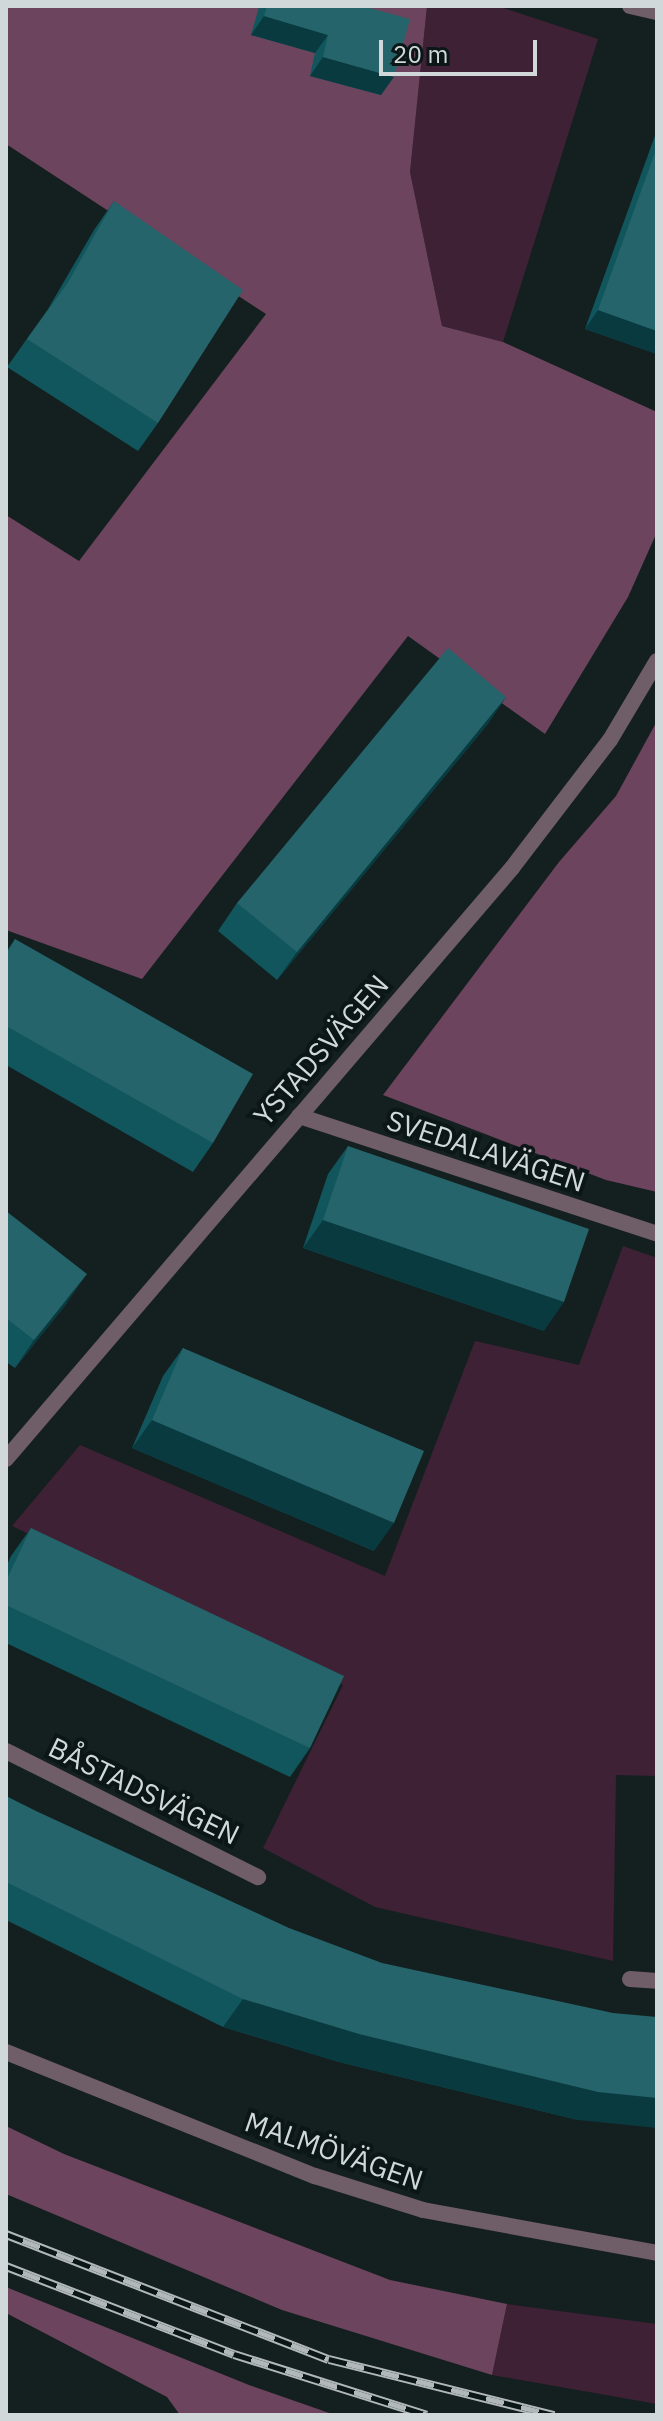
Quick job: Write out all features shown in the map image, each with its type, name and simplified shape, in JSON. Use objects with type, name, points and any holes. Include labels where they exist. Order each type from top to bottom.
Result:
[{"type":"street","points":[[630,6],[657,12]]},
{"type":"street","name":"YSTADSVÄGEN","points":[[6,1459],[512,868],[610,740],[657,661]]},
{"type":"street","name":"SVEDALAVÄGEN","points":[[299,1116],[657,1234]]},
{"type":"street","name":"BÅSTADSVÄGEN","points":[[6,1751],[258,1877]]},
{"type":"street","points":[[630,1979],[657,1981]]},
{"type":"street","name":"MALMÖVÄGEN","points":[[6,2052],[315,2176],[423,2210],[657,2253]]},
{"type":"shaded area","points":[[6,6],[427,6],[410,172],[442,326],[503,342],[657,412],[657,532],[628,597],[545,734],[408,636],[142,979],[6,930],[6,515],[79,561],[266,314],[6,144]]},
{"type":"shaded area","points":[[427,6],[497,6],[598,39],[503,342],[442,326],[410,172]]},
{"type":"shaded area","points":[[657,721],[657,1192],[606,1180],[383,1095],[559,862],[616,796]]},
{"type":"shaded area","points":[[623,1246],[657,1258],[657,1776],[616,1775],[613,1961],[375,1907],[263,1848],[343,1685],[12,1526],[80,1445],[385,1576],[475,1341],[579,1365]]},
{"type":"shaded area","points":[[6,2126],[64,2154],[390,2280],[507,2304],[492,2375],[282,2310],[6,2194]]},
{"type":"shaded area","points":[[6,2287],[249,2385],[335,2415],[180,2415],[167,2397],[6,2313]]},
{"type":"shaded area","points":[[507,2304],[657,2324],[657,2404],[492,2375]]},
{"type":"building","points":[[267,6],[362,6],[410,19],[394,77],[323,57],[328,35],[264,16]]},
{"type":"building","points":[[657,147],[657,331],[598,310]]},
{"type":"building","points":[[114,201],[243,290],[158,423],[27,339],[67,284]]},
{"type":"building","points":[[448,648],[506,697],[297,952],[237,903]]},
{"type":"building","points":[[15,939],[253,1074],[213,1143],[6,1026],[6,955]]},
{"type":"building","points":[[348,1146],[589,1229],[564,1302],[323,1220]]},
{"type":"building","points":[[6,1211],[87,1274],[34,1340],[6,1318]]},
{"type":"building","points":[[183,1348],[424,1451],[394,1523],[152,1420]]},
{"type":"building","points":[[31,1528],[344,1676],[310,1748],[6,1605],[6,1581]]},
{"type":"building","points":[[6,1796],[289,1928],[382,1963],[613,2013],[657,2017],[657,2098],[598,2092],[359,2034],[243,1999],[6,1882]]},
{"type":"railway","points":[[6,2234],[329,2359],[554,2415]]},
{"type":"railway","points":[[6,2266],[234,2354],[427,2415]]}]
